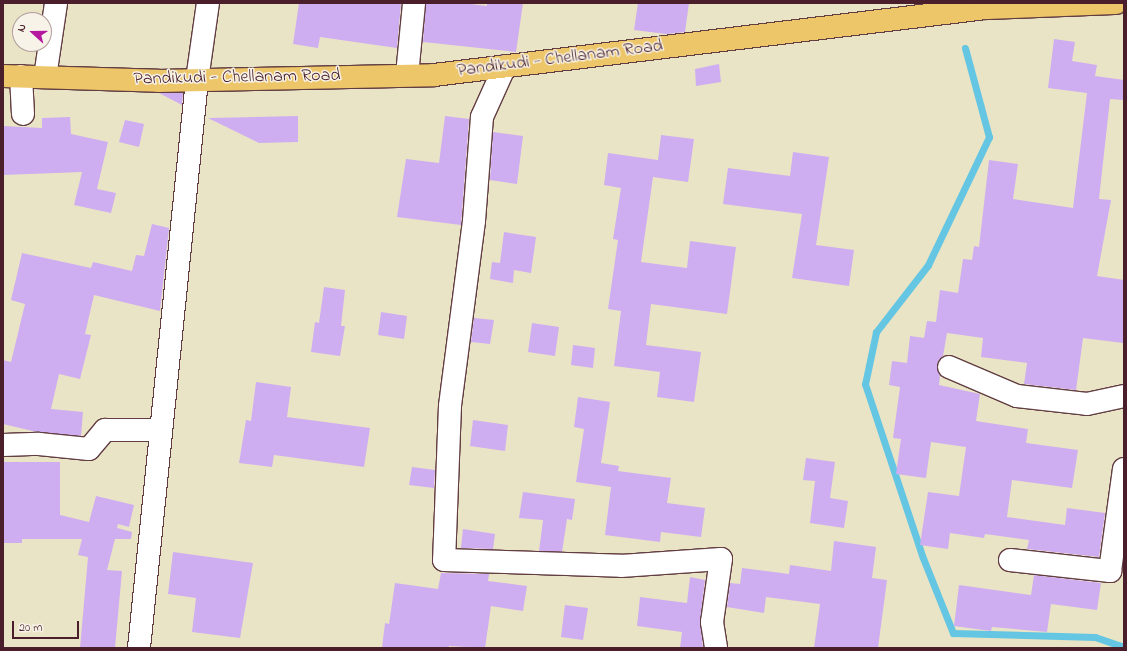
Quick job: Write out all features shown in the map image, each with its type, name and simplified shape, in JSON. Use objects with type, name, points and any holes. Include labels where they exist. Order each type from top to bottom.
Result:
[{"type":"main road","name":"Pandikudi - Chellanam Road","points":[[12,76],[198,80],[407,75],[505,66],[986,8],[1116,3]]},
{"type":"street","points":[[45,77],[56,3]]},
{"type":"street","points":[[139,648],[198,80],[208,3]]},
{"type":"street","points":[[407,75],[414,3]]},
{"type":"street","points":[[505,66],[482,117],[474,221],[450,406],[444,560],[621,566],[721,559],[712,622],[716,648]]},
{"type":"street","points":[[12,76],[23,114]]},
{"type":"street","points":[[949,368],[1017,396],[1087,404],[1124,396]]},
{"type":"street","points":[[3,445],[39,444],[89,450],[105,430],[161,430]]},
{"type":"street","points":[[1010,560],[1110,571],[1124,469]]},
{"type":"building","points":[[299,3],[401,3],[397,48],[320,37],[318,48],[293,44]]},
{"type":"building","points":[[426,3],[463,3],[487,6],[487,3],[523,3],[516,52],[423,42]]},
{"type":"building","points":[[638,3],[689,3],[685,32],[666,34],[634,30]]},
{"type":"building","points":[[1054,39],[1075,42],[1072,61],[1097,65],[1095,76],[1124,80],[1124,100],[1110,99],[1099,199],[1111,200],[1097,276],[1124,280],[1123,343],[1083,338],[1076,390],[1024,384],[1027,363],[981,357],[983,338],[947,333],[943,356],[938,362],[937,368],[940,376],[939,385],[980,394],[976,421],[1028,429],[1026,443],[1078,450],[1072,488],[1012,480],[1007,517],[1065,525],[1067,508],[1105,513],[1099,557],[1027,549],[1029,540],[985,534],[984,538],[950,533],[948,549],[920,545],[928,492],[959,496],[966,447],[931,442],[926,478],[896,474],[901,439],[893,438],[900,387],[889,385],[892,361],[907,363],[910,336],[924,338],[927,321],[936,322],[940,290],[958,293],[963,259],[972,260],[974,246],[979,247],[989,160],[1018,164],[1013,199],[1073,208],[1087,93],[1048,88]]},
{"type":"building","points":[[719,64],[721,82],[696,86],[695,69]]},
{"type":"building","points":[[159,93],[183,93],[182,105]]},
{"type":"building","points":[[298,116],[298,142],[259,143],[208,118]]},
{"type":"building","points":[[445,116],[469,119],[461,225],[397,217],[406,159],[439,163]]},
{"type":"building","points":[[70,117],[71,134],[108,142],[97,189],[116,193],[111,213],[74,205],[82,172],[3,175],[3,126],[42,128],[42,118]]},
{"type":"building","points":[[125,120],[144,124],[139,147],[119,142]]},
{"type":"building","points":[[493,132],[523,136],[517,184],[490,180]]},
{"type":"building","points":[[661,135],[694,139],[688,182],[653,177],[641,262],[687,268],[690,241],[736,247],[727,314],[651,304],[646,345],[701,352],[694,402],[657,397],[660,372],[614,366],[621,311],[608,309],[618,240],[613,239],[621,188],[604,185],[608,153],[658,160]]},
{"type":"building","points":[[793,152],[829,157],[816,245],[854,250],[849,286],[792,278],[802,214],[723,204],[728,168],[790,176]]},
{"type":"building","points":[[152,224],[169,228],[160,311],[94,295],[85,334],[91,335],[80,379],[59,374],[51,409],[83,412],[81,436],[37,432],[3,424],[3,360],[11,362],[25,304],[11,300],[22,253],[91,268],[93,262],[132,271],[136,255],[144,256]]},
{"type":"building","points":[[504,232],[536,237],[531,273],[514,270],[513,283],[490,279],[492,262],[500,263]]},
{"type":"building","points":[[324,287],[345,290],[341,326],[345,326],[340,356],[311,352],[315,322],[319,323]]},
{"type":"building","points":[[381,312],[407,316],[404,339],[378,335]]},
{"type":"building","points":[[474,318],[494,320],[490,344],[471,342]]},
{"type":"building","points":[[532,323],[559,327],[555,356],[528,352]]},
{"type":"building","points":[[573,345],[595,348],[593,368],[571,365]]},
{"type":"building","points":[[256,382],[291,387],[287,417],[370,428],[364,467],[274,455],[272,467],[239,463],[246,420],[251,421]]},
{"type":"building","points":[[578,397],[610,402],[601,463],[619,466],[618,471],[671,478],[667,503],[705,508],[701,537],[661,532],[660,542],[605,535],[611,487],[576,482],[584,429],[574,427]]},
{"type":"building","points":[[473,420],[508,425],[505,451],[470,446]]},
{"type":"building","points":[[806,458],[835,462],[830,498],[848,501],[844,528],[810,523],[815,481],[803,480]]},
{"type":"building","points":[[3,462],[60,462],[60,515],[89,522],[96,496],[134,505],[129,527],[118,524],[117,528],[132,532],[131,539],[115,539],[107,570],[122,571],[115,648],[80,648],[88,557],[78,555],[82,539],[22,539],[22,543],[3,543]]},
{"type":"building","points":[[412,467],[435,470],[434,488],[409,485]]},
{"type":"building","points":[[523,492],[575,499],[572,520],[567,519],[562,552],[539,551],[543,520],[519,518]]},
{"type":"building","points":[[463,529],[495,534],[493,549],[461,548]]},
{"type":"building","points":[[834,541],[876,547],[872,578],[887,580],[878,648],[814,648],[820,604],[766,597],[764,613],[727,607],[730,583],[740,584],[742,568],[789,574],[790,565],[831,571]]},
{"type":"building","points":[[173,552],[253,563],[240,638],[192,632],[196,598],[168,594]]},
{"type":"building","points":[[441,573],[489,574],[488,581],[527,586],[523,611],[491,606],[485,648],[449,646],[449,648],[382,648],[385,623],[389,624],[395,583],[438,589]]},
{"type":"building","points":[[1034,575],[1101,583],[1097,610],[1051,604],[1047,632],[992,627],[991,631],[954,626],[959,585],[1031,595]]},
{"type":"building","points":[[690,577],[705,580],[700,620],[703,648],[680,648],[682,632],[637,626],[640,597],[687,603]]},
{"type":"building","points":[[565,605],[588,608],[583,640],[561,637]]},
{"type":"waterway","points":[[965,48],[989,137],[928,265],[876,332],[865,384],[923,558],[953,633],[1095,637],[1124,647]]}]
